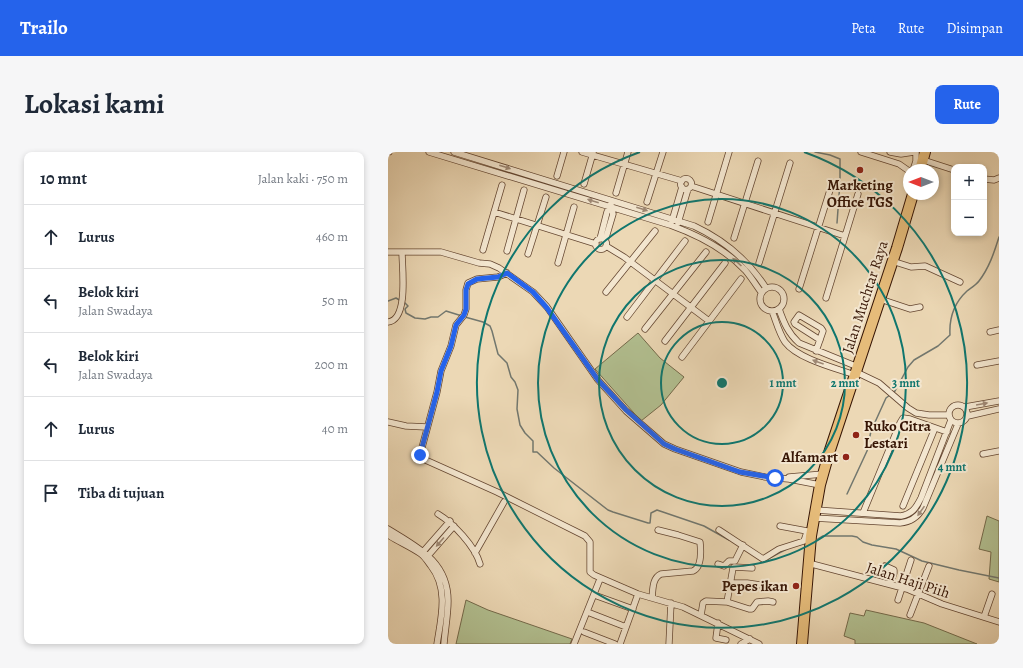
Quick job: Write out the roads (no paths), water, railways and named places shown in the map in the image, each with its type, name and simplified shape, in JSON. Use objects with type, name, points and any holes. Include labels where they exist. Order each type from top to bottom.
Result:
[{"type":"highway","name":"Jalan Muchtar Raya","points":[[802,644],[812,524],[820,485],[911,200]]},
{"type":"street","points":[[429,152],[690,232],[720,249],[745,270],[761,292]]},
{"type":"street","points":[[454,152],[679,220],[710,234],[737,252],[766,288]]},
{"type":"street","points":[[557,176],[564,152]]},
{"type":"street","points":[[582,152],[593,153],[656,174],[686,186],[845,236]]},
{"type":"street","points":[[616,193],[628,152]]},
{"type":"street","points":[[647,202],[663,152]]},
{"type":"street","points":[[708,222],[729,152]]},
{"type":"street","points":[[861,152],[875,154],[903,167]]},
{"type":"street","points":[[890,152],[901,154],[915,152],[916,161],[915,164]]},
{"type":"street","points":[[584,184],[593,153]]},
{"type":"street","points":[[899,164],[901,154]]},
{"type":"street","points":[[923,161],[951,169]]},
{"type":"street","points":[[734,238],[758,162]]},
{"type":"street","points":[[759,263],[790,163]]},
{"type":"street","points":[[987,179],[994,180],[999,178]]},
{"type":"street","points":[[483,250],[502,185]]},
{"type":"street","points":[[670,225],[686,186]]},
{"type":"street","points":[[677,227],[686,186]]},
{"type":"street","points":[[507,251],[524,190]]},
{"type":"street","points":[[799,289],[830,190]]},
{"type":"street","points":[[826,298],[858,194]]},
{"type":"street","points":[[528,254],[546,198]]},
{"type":"street","points":[[602,242],[607,212],[611,207],[612,200]]},
{"type":"street","points":[[558,264],[574,207]]},
{"type":"street","points":[[494,212],[566,235],[602,242],[631,261],[709,321]]},
{"type":"street","points":[[606,292],[655,231]]},
{"type":"street","points":[[627,317],[685,241]]},
{"type":"street","points":[[388,252],[446,253],[479,263],[490,264],[507,273],[533,292],[547,308],[598,380],[626,410],[664,444],[740,472],[820,485]]},
{"type":"street","points":[[388,322],[393,322],[398,314],[404,298],[402,252]]},
{"type":"street","points":[[645,329],[706,252]]},
{"type":"street","points":[[892,261],[911,268],[925,266],[960,282]]},
{"type":"street","points":[[665,341],[725,263]]},
{"type":"street","points":[[507,273],[498,277],[477,279],[468,284],[466,290],[466,309],[464,315],[456,325],[451,346],[441,371],[437,392],[420,455],[422,459],[498,492],[585,536],[590,542],[590,572],[600,579],[638,594],[682,607],[760,644]]},
{"type":"street","points":[[682,357],[741,279]]},
{"type":"street","points":[[775,287],[782,292],[784,301],[779,309],[772,311],[761,305],[761,292],[766,288],[775,287]]},
{"type":"street","points":[[880,298],[910,309],[920,307]]},
{"type":"street","points":[[779,309],[792,337],[799,343],[879,383],[916,413],[950,418],[958,424]]},
{"type":"street","points":[[772,311],[786,343],[794,351],[806,357],[856,371]]},
{"type":"street","points":[[816,351],[820,340],[823,331],[821,328],[799,315],[794,322],[795,324],[820,340]]},
{"type":"street","points":[[990,332],[999,330]]},
{"type":"street","points":[[977,365],[999,361]]},
{"type":"street","points":[[812,524],[863,513],[904,515],[911,513],[925,488],[947,432],[950,418],[949,411],[954,406],[962,405],[965,407],[999,401]]},
{"type":"street","points":[[780,526],[878,521],[904,522],[913,519],[923,508],[958,424],[964,422],[968,416],[965,407]]},
{"type":"street","points":[[968,416],[999,410]]},
{"type":"street","points":[[863,513],[901,420],[907,418],[947,432]]},
{"type":"street","points":[[388,422],[400,425],[427,427]]},
{"type":"street","points":[[903,506],[935,428]]},
{"type":"street","points":[[983,454],[999,451]]},
{"type":"street","points":[[783,478],[810,474],[823,474]]},
{"type":"street","points":[[810,474],[810,484]]},
{"type":"street","points":[[925,488],[931,490]]},
{"type":"street","points":[[475,553],[504,502]]},
{"type":"street","points":[[438,514],[452,524],[475,553],[480,564]]},
{"type":"street","points":[[878,521],[879,514]]},
{"type":"street","points":[[425,555],[452,524]]},
{"type":"street","points":[[719,530],[742,547],[764,559],[779,549],[804,541],[812,524]]},
{"type":"street","points":[[388,529],[425,555],[438,567],[445,580],[448,595],[444,644]]},
{"type":"street","points":[[652,598],[655,579],[657,576],[661,574],[696,570],[700,559],[700,542],[658,530]]},
{"type":"street","points":[[388,536],[425,555],[440,581],[443,596],[443,609],[437,644]]},
{"type":"street","points":[[718,564],[724,566],[729,561],[735,561],[742,547]]},
{"type":"street","points":[[898,600],[911,560]]},
{"type":"street","name":"Jalan Haji Piih","points":[[808,563],[890,584],[918,593],[942,604],[999,622]]},
{"type":"street","points":[[885,566],[894,570],[890,584]]},
{"type":"street","points":[[910,615],[929,566]]},
{"type":"street","points":[[727,602],[733,568],[752,568]]},
{"type":"street","points":[[574,644],[600,579]]},
{"type":"street","points":[[730,583],[747,583],[767,586]]},
{"type":"street","points":[[620,644],[638,594]]},
{"type":"street","points":[[984,617],[992,594]]},
{"type":"street","points":[[597,596],[633,609]]},
{"type":"street","points":[[701,615],[705,601],[727,602],[749,609],[752,609],[757,602],[773,602]]},
{"type":"street","points":[[669,644],[671,603]]},
{"type":"street","points":[[590,614],[626,627]]},
{"type":"street","points":[[718,623],[716,638],[726,640]]},
{"type":"street","points":[[584,632],[615,644]]},
{"type":"street","points":[[741,644],[750,639]]},
{"type":"waterway","points":[[815,152],[840,159],[837,223]]},
{"type":"waterway","points":[[893,393],[908,367],[914,360],[938,346],[950,335],[950,323],[953,311],[962,296],[983,276],[991,260],[999,237]]},
{"type":"waterway","points":[[388,301],[396,298],[401,301]]},
{"type":"waterway","points":[[404,302],[408,306],[405,309],[406,313],[415,318],[425,319],[438,317],[446,311],[462,316]]},
{"type":"waterway","points":[[465,317],[483,322],[490,326],[498,354],[507,363],[511,377],[518,390],[517,409],[520,425],[533,441],[533,452],[537,452],[554,468],[608,510],[648,523],[650,523],[651,513],[657,510],[704,526],[729,540]]},
{"type":"waterway","points":[[847,494],[867,451],[871,431],[886,398],[890,395]]},
{"type":"waterway","points":[[818,539],[823,536],[857,537],[863,542],[896,549],[922,561],[999,578]]},
{"type":"waterway","points":[[764,561],[787,549]]},
{"type":"place","name":"Marketing Office TGS","points":[[860,170]]},
{"type":"place","name":"Ruko Citra Lestari","points":[[856,435]]},
{"type":"place","name":"Alfamart","points":[[846,457]]},
{"type":"place","name":"Pepes ikan","points":[[796,586]]}]
